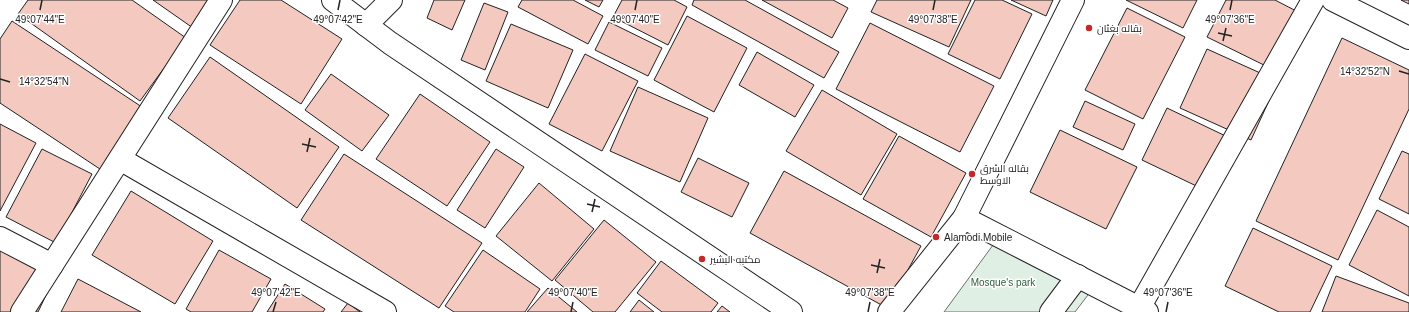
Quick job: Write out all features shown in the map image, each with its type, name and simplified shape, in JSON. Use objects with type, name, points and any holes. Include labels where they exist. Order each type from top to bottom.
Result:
[{"type":"street","points":[[22,312],[221,0]]},
{"type":"street","points":[[332,0],[410,57],[791,312]]},
{"type":"street","points":[[366,25],[392,0]]},
{"type":"street","points":[[889,312],[964,218],[1073,0]]},
{"type":"street","points":[[964,218],[1143,310],[1313,0]]},
{"type":"street","points":[[1333,0],[1409,38]]},
{"type":"street","points":[[120,159],[385,312]]},
{"type":"street","points":[[0,238],[52,265]]},
{"type":"street","points":[[1051,312],[1078,276]]},
{"type":"green space","name":"Mosque's park","points":[[993,245],[1091,291],[1075,312],[944,312]]},
{"type":"building","points":[[28,0],[132,0],[186,38],[140,101],[18,14]]},
{"type":"building","points":[[153,0],[213,0],[193,28]]},
{"type":"building","points":[[240,0],[281,0],[342,39],[301,104],[210,45]]},
{"type":"building","points":[[434,0],[465,0],[452,30],[427,18]]},
{"type":"building","points":[[522,0],[573,0],[603,16],[588,44],[518,7]]},
{"type":"building","points":[[585,0],[603,0],[599,7]]},
{"type":"building","points":[[622,0],[674,0],[687,7],[668,45],[613,17]]},
{"type":"building","points":[[694,0],[745,0],[839,52],[824,78],[692,5]]},
{"type":"building","points":[[762,0],[833,0],[848,8],[832,38]]},
{"type":"building","points":[[877,0],[971,0],[949,47],[871,12]]},
{"type":"building","points":[[975,0],[1002,0],[1032,14],[1000,79],[948,54]]},
{"type":"building","points":[[1011,0],[1053,0],[1046,16]]},
{"type":"building","points":[[1126,0],[1197,0],[1183,28]]},
{"type":"building","points":[[1226,0],[1275,0],[1302,14],[1274,70],[1207,37]]},
{"type":"building","points":[[1401,0],[1409,0],[1409,4]]},
{"type":"building","points":[[484,3],[508,12],[485,70],[461,60]]},
{"type":"building","points":[[1127,8],[1185,37],[1143,119],[1085,90]]},
{"type":"building","points":[[687,16],[747,48],[714,112],[654,80]]},
{"type":"building","points":[[12,21],[154,115],[112,177],[0,103],[0,39]]},
{"type":"building","points":[[609,22],[662,48],[648,76],[595,50]]},
{"type":"building","points":[[870,23],[994,86],[960,152],[836,89]]},
{"type":"building","points":[[511,24],[573,50],[548,108],[486,81]]},
{"type":"building","points":[[1342,38],[1409,70],[1409,109],[1338,260],[1256,221]]},
{"type":"building","points":[[1207,49],[1278,81],[1251,140],[1180,108]]},
{"type":"building","points":[[757,52],[814,85],[795,117],[739,85]]},
{"type":"building","points":[[585,54],[638,81],[602,151],[549,124]]},
{"type":"building","points":[[210,57],[339,147],[297,208],[168,118]]},
{"type":"building","points":[[331,74],[389,115],[362,151],[305,110]]},
{"type":"building","points":[[638,87],[708,118],[680,182],[610,151]]},
{"type":"building","points":[[822,90],[897,134],[861,195],[786,151]]},
{"type":"building","points":[[420,94],[490,142],[447,206],[376,159]]},
{"type":"building","points":[[1085,101],[1135,124],[1123,150],[1073,127]]},
{"type":"building","points":[[1167,108],[1234,140],[1209,192],[1142,160]]},
{"type":"building","points":[[0,124],[36,143],[0,211]]},
{"type":"building","points":[[1060,130],[1137,167],[1106,229],[1030,192]]},
{"type":"building","points":[[899,136],[966,173],[931,237],[863,199]]},
{"type":"building","points":[[42,149],[92,174],[56,243],[6,217]]},
{"type":"building","points":[[496,149],[524,167],[485,228],[457,210]]},
{"type":"building","points":[[1402,151],[1409,154],[1409,214],[1379,199]]},
{"type":"building","points":[[344,154],[482,243],[439,308],[301,220]]},
{"type":"building","points":[[698,158],[749,183],[732,217],[681,192]]},
{"type":"building","points":[[784,171],[921,246],[887,308],[750,233]]},
{"type":"building","points":[[539,183],[594,229],[552,281],[496,236]]},
{"type":"building","points":[[131,191],[213,241],[175,304],[92,255]]},
{"type":"building","points":[[1377,210],[1409,227],[1409,296],[1349,265]]},
{"type":"building","points":[[604,220],[656,262],[615,312],[593,312],[555,280]]},
{"type":"building","points":[[1253,228],[1332,266],[1310,312],[1279,312],[1225,286]]},
{"type":"building","points":[[0,245],[57,272],[38,312],[0,312]]},
{"type":"building","points":[[219,250],[271,279],[252,312],[191,312],[186,309]]},
{"type":"building","points":[[483,250],[540,289],[525,312],[454,312],[445,306]]},
{"type":"building","points":[[661,261],[718,303],[711,312],[662,312],[637,293]]},
{"type":"building","points":[[1336,276],[1409,303],[1409,312],[1322,312]]},
{"type":"building","points":[[78,279],[141,312],[61,312]]},
{"type":"building","points":[[285,284],[325,309],[323,312],[267,312]]},
{"type":"building","points":[[548,288],[577,312],[527,312]]},
{"type":"building","points":[[639,300],[654,312],[630,312]]},
{"type":"building","points":[[348,303],[360,312],[341,312]]},
{"type":"building","points":[[722,306],[730,312],[717,312]]},
{"type":"place","name":"بقاله بغثان","points":[[1089,28]]},
{"type":"place","name":"بقاله الشرق الاوسط","points":[[972,174]]},
{"type":"place","name":"Alamodi Mobile","points":[[936,237]]},
{"type":"place","name":"مكتبه البشير","points":[[702,259]]}]
